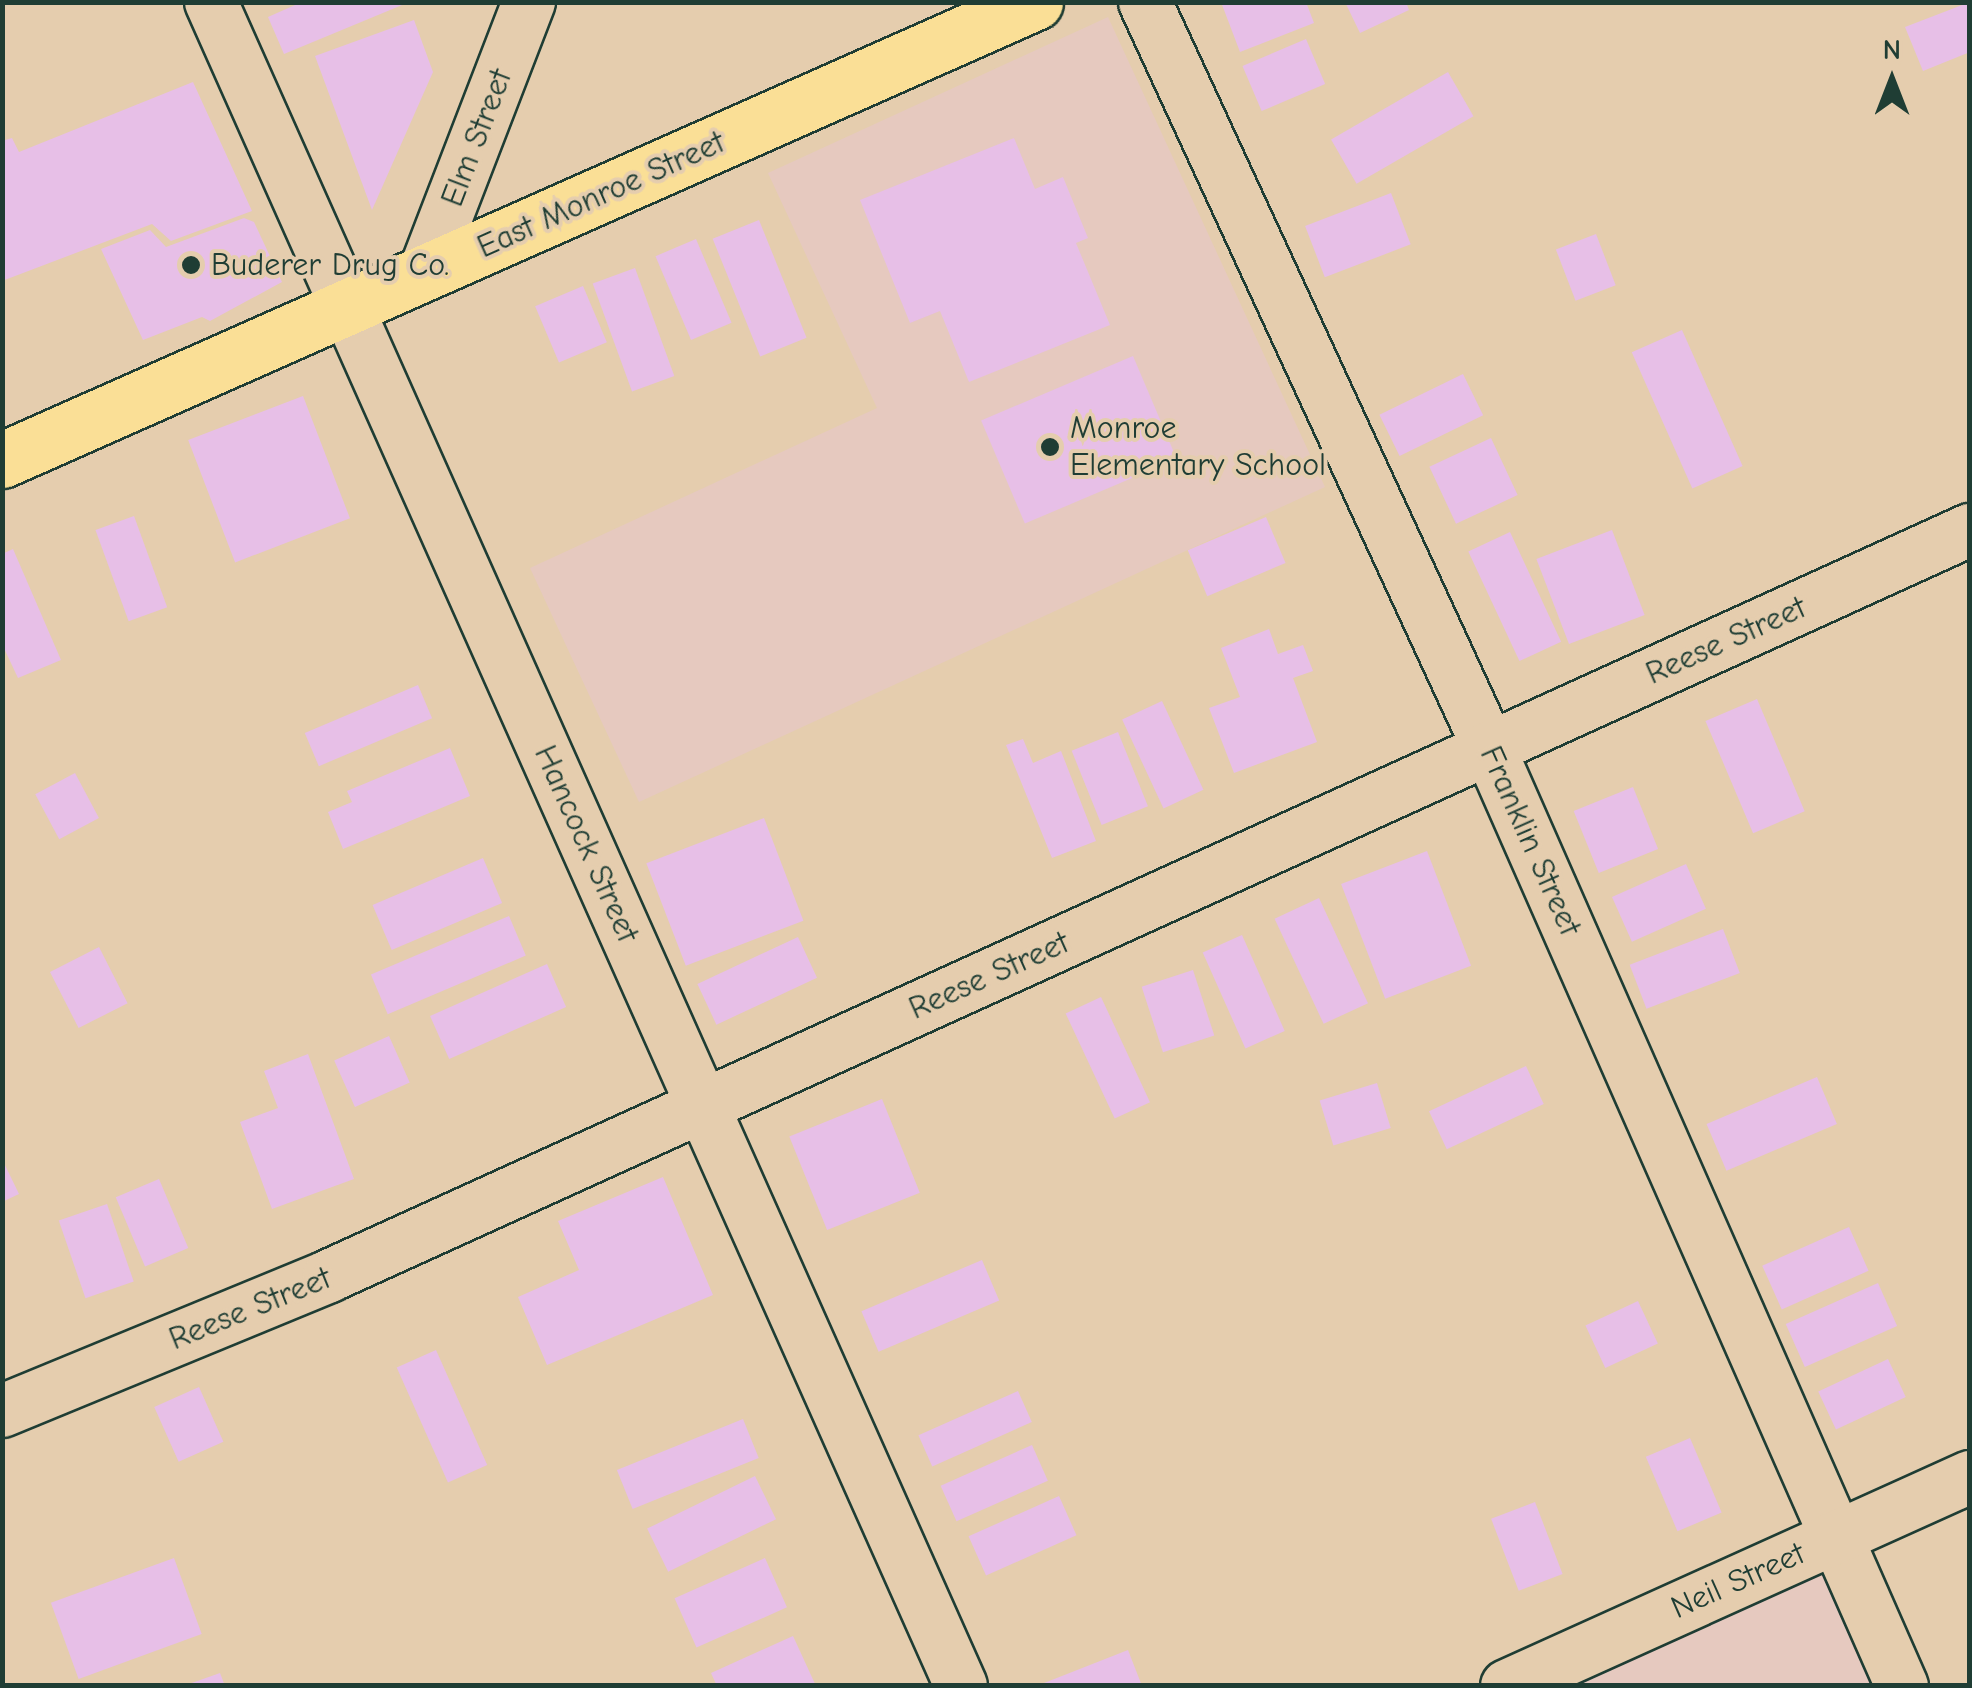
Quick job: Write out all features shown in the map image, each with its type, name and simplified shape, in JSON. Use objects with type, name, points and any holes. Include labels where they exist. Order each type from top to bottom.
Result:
[{"type":"main road","name":"East Monroe Street","points":[[2,460],[1035,2]]},
{"type":"street","name":"Hancock Street","points":[[211,2],[961,1686]]},
{"type":"street","name":"Elm Street","points":[[424,274],[529,2]]},
{"type":"street","name":"Franklin Street","points":[[1145,2],[1489,748],[1902,1686]]},
{"type":"street","name":"Reese Street","points":[[2,1410],[329,1276],[1970,530]]},
{"type":"street","name":"Neil Street","points":[[1507,1686],[1970,1477]]},
{"type":"shaded area","name":"Monroe Elementary School","points":[[1108,17],[1325,487],[639,802],[530,568],[877,408],[768,173]]},
{"type":"shaded area","points":[[1837,1537],[1902,1686],[1507,1686]]},
{"type":"building","points":[[302,2],[407,3],[284,54],[268,17]]},
{"type":"building","points":[[1221,2],[1306,2],[1314,23],[1240,52]]},
{"type":"building","points":[[1345,2],[1406,2],[1409,10],[1360,33]]},
{"type":"building","points":[[1970,2],[1970,52],[1923,71],[1905,27]]},
{"type":"building","points":[[414,20],[433,72],[372,210],[315,56]]},
{"type":"building","points":[[1306,39],[1325,84],[1262,111],[1242,66]]},
{"type":"building","points":[[1448,72],[1474,116],[1357,184],[1331,140]]},
{"type":"building","points":[[193,82],[252,211],[171,241],[152,224],[2,281],[2,141],[12,138],[19,152]]},
{"type":"building","points":[[1014,138],[1035,189],[1063,177],[1088,238],[1076,243],[1110,325],[969,382],[940,311],[910,323],[860,200]]},
{"type":"building","points":[[1391,193],[1411,244],[1325,277],[1305,226]]},
{"type":"building","name":"Buderer Drug Co.","points":[[244,218],[254,222],[282,282],[210,321],[202,317],[143,340],[101,249],[150,230],[166,247]]},
{"type":"building","points":[[759,220],[807,338],[760,356],[713,239]]},
{"type":"building","points":[[1596,234],[1616,285],[1576,301],[1556,249]]},
{"type":"building","points":[[696,239],[732,323],[691,340],[655,256]]},
{"type":"building","points":[[635,268],[674,376],[632,391],[593,283]]},
{"type":"building","points":[[583,286],[607,342],[559,362],[535,306]]},
{"type":"building","points":[[1682,330],[1743,466],[1692,488],[1632,352]]},
{"type":"building","points":[[1133,356],[1177,459],[1025,524],[981,420]]},
{"type":"building","points":[[1463,374],[1483,415],[1400,456],[1379,415]]},
{"type":"building","points":[[303,396],[350,518],[235,562],[188,440]]},
{"type":"building","points":[[1491,438],[1518,495],[1456,524],[1429,467]]},
{"type":"building","points":[[134,516],[167,607],[129,621],[95,530]]},
{"type":"building","points":[[1266,517],[1286,563],[1207,596],[1188,550]]},
{"type":"building","points":[[1612,530],[1645,615],[1569,644],[1536,559]]},
{"type":"building","points":[[1510,532],[1561,642],[1519,661],[1468,551]]},
{"type":"building","points":[[13,549],[61,660],[18,678],[2,644],[2,554]]},
{"type":"building","points":[[1269,629],[1278,654],[1303,645],[1313,671],[1293,678],[1317,742],[1234,773],[1209,708],[1240,697],[1221,648]]},
{"type":"building","points":[[418,685],[432,718],[319,766],[305,733]]},
{"type":"building","points":[[1757,699],[1805,811],[1753,833],[1705,721]]},
{"type":"building","points":[[1162,701],[1203,790],[1164,808],[1122,720]]},
{"type":"building","points":[[1118,732],[1148,806],[1102,825],[1072,751]]},
{"type":"building","points":[[1023,739],[1033,763],[1061,751],[1096,841],[1052,858],[1006,745]]},
{"type":"building","points":[[450,748],[470,796],[343,849],[328,812],[352,802],[347,791]]},
{"type":"building","points":[[75,773],[99,818],[59,839],[35,794]]},
{"type":"building","points":[[1633,787],[1658,849],[1599,873],[1574,811]]},
{"type":"building","points":[[764,818],[803,921],[686,966],[646,863]]},
{"type":"building","points":[[1427,851],[1471,966],[1385,999],[1341,884]]},
{"type":"building","points":[[483,858],[502,903],[392,950],[373,905]]},
{"type":"building","points":[[1686,864],[1706,909],[1632,942],[1612,897]]},
{"type":"building","points":[[1319,898],[1368,1003],[1324,1024],[1275,919]]},
{"type":"building","points":[[509,916],[526,956],[388,1014],[371,975]]},
{"type":"building","points":[[1723,929],[1740,973],[1646,1009],[1630,965]]},
{"type":"building","points":[[1242,935],[1285,1031],[1245,1048],[1203,952]]},
{"type":"building","points":[[798,937],[817,978],[716,1025],[697,984]]},
{"type":"building","points":[[99,947],[128,1003],[79,1028],[50,972]]},
{"type":"building","points":[[547,964],[566,1007],[449,1059],[430,1016]]},
{"type":"building","points":[[1193,970],[1214,1036],[1163,1052],[1142,987]]},
{"type":"building","points":[[1101,997],[1150,1102],[1115,1119],[1066,1013]]},
{"type":"building","points":[[389,1036],[410,1083],[355,1107],[334,1060]]},
{"type":"building","points":[[308,1054],[354,1179],[272,1209],[240,1122],[278,1108],[264,1071]]},
{"type":"building","points":[[1526,1066],[1544,1104],[1447,1149],[1429,1111]]},
{"type":"building","points":[[1817,1077],[1837,1124],[1726,1171],[1707,1124]]},
{"type":"building","points":[[1377,1083],[1391,1128],[1333,1145],[1320,1101]]},
{"type":"building","points":[[882,1099],[920,1193],[827,1230],[789,1136]]},
{"type":"building","points":[[2,1159],[19,1194],[2,1202]]},
{"type":"building","points":[[663,1177],[713,1295],[547,1365],[518,1297],[579,1270],[558,1221]]},
{"type":"building","points":[[159,1179],[188,1248],[145,1266],[116,1197]]},
{"type":"building","points":[[107,1204],[134,1282],[85,1298],[59,1221]]},
{"type":"building","points":[[1849,1227],[1869,1271],[1782,1309],[1762,1266]]},
{"type":"building","points":[[982,1260],[999,1301],[879,1352],[861,1311]]},
{"type":"building","points":[[1878,1283],[1897,1326],[1805,1367],[1786,1324]]},
{"type":"building","points":[[1638,1301],[1658,1344],[1605,1368],[1585,1326]]},
{"type":"building","points":[[436,1350],[487,1465],[448,1483],[397,1367]]},
{"type":"building","points":[[1888,1359],[1906,1397],[1836,1430],[1818,1392]]},
{"type":"building","points":[[199,1387],[223,1442],[179,1462],[154,1407]]},
{"type":"building","points":[[1018,1391],[1032,1422],[932,1466],[918,1435]]},
{"type":"building","points":[[743,1419],[759,1458],[633,1509],[617,1470]]},
{"type":"building","points":[[1690,1438],[1722,1513],[1677,1531],[1646,1457]]},
{"type":"building","points":[[1032,1445],[1048,1481],[957,1521],[941,1486]]},
{"type":"building","points":[[755,1476],[776,1519],[668,1572],[647,1529]]},
{"type":"building","points":[[1059,1496],[1076,1535],[986,1576],[969,1536]]},
{"type":"building","points":[[1535,1502],[1563,1574],[1519,1591],[1491,1519]]},
{"type":"building","points":[[174,1558],[202,1634],[79,1679],[51,1603]]},
{"type":"building","points":[[765,1558],[787,1607],[697,1648],[675,1598]]},
{"type":"building","points":[[793,1636],[816,1686],[717,1686],[711,1673]]},
{"type":"building","points":[[1128,1650],[1142,1686],[1039,1686],[1039,1685]]},
{"type":"building","points":[[220,1673],[225,1686],[186,1686],[186,1685]]},
{"type":"place","name":"Buderer Drug Co.","points":[[191,265]]},
{"type":"place","name":"Monroe Elementary School","points":[[1050,447]]}]
